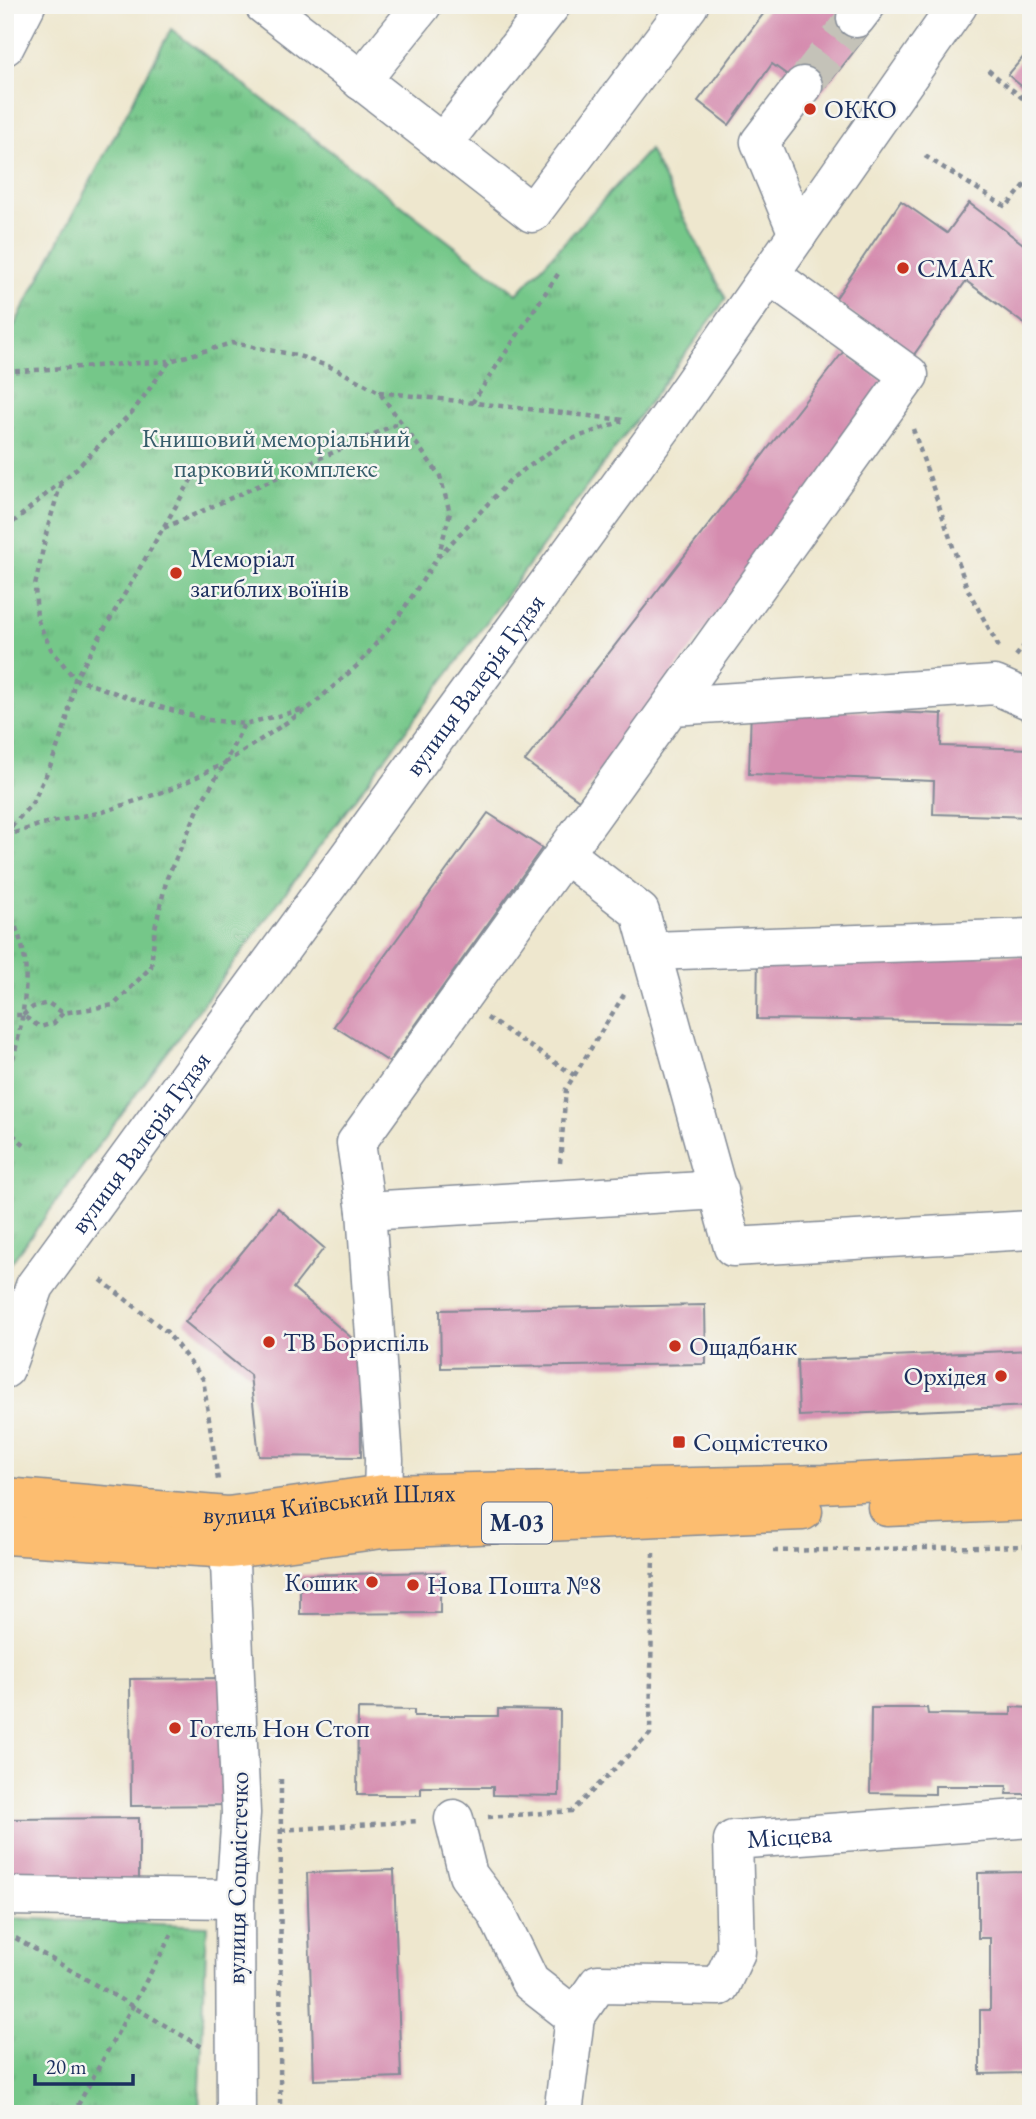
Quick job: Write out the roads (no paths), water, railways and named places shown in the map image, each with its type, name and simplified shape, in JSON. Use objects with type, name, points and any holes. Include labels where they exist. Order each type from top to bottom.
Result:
[{"type":"highway","name":"вулиця Київський Шлях","points":[[5,1535],[226,1518],[383,1494],[823,1484],[1031,1473]]},
{"type":"highway","name":"вулиця Київський Шлях","points":[[5,1497],[226,1518],[383,1529],[1031,1501]]},
{"type":"street","points":[[5,46],[26,5]]},
{"type":"street","points":[[361,80],[422,5]]},
{"type":"street","points":[[442,144],[551,5]]},
{"type":"street","points":[[278,9],[361,80],[532,213],[689,5]]},
{"type":"street","name":"вулиця Валерія Гудзя","points":[[5,1369],[35,1286],[770,275],[958,5]]},
{"type":"street","points":[[797,234],[760,142],[803,86]]},
{"type":"street","points":[[383,1494],[384,1460],[366,1211],[356,1143],[909,375],[770,275]]},
{"type":"street","points":[[673,706],[995,685],[1031,701]]},
{"type":"street","points":[[565,854],[640,912],[733,1247],[1031,1230]]},
{"type":"street","points":[[650,951],[1031,938]]},
{"type":"street","points":[[366,1211],[719,1190]]},
{"type":"street","name":"вулиця Соцмістечко","points":[[226,1518],[241,1813],[235,1899],[236,2114]]},
{"type":"street","name":"Місцева","points":[[575,2017],[598,1984],[720,1986],[736,1952],[733,1840],[1031,1818]]},
{"type":"street","points":[[454,1819],[468,1875],[496,1912],[530,1982],[575,2017],[563,2114]]},
{"type":"street","points":[[5,1896],[235,1899]]},
{"type":"tunnel","points":[[803,86],[856,18]]},
{"type":"place","name":"ОККО","points":[[810,109]]},
{"type":"place","name":"СМАК","points":[[903,268]]},
{"type":"place","name":"Меморіал загиблих воїнів","points":[[176,573]]},
{"type":"place","name":"ТВ Бориспіль","points":[[269,1342]]},
{"type":"place","name":"Ощадбанк","points":[[675,1346]]},
{"type":"place","name":"Орхідея","points":[[1001,1376]]},
{"type":"place","name":"Соцмістечко","points":[[679,1442]]},
{"type":"place","name":"Кошик","points":[[372,1582]]},
{"type":"place","name":"Нова Пошта №8","points":[[413,1585]]},
{"type":"place","name":"Готель Нон Стоп","points":[[175,1728]]},
{"type":"park label","name":"Книшовий меморіальний парковий комплекс","points":[[276,453]]}]
